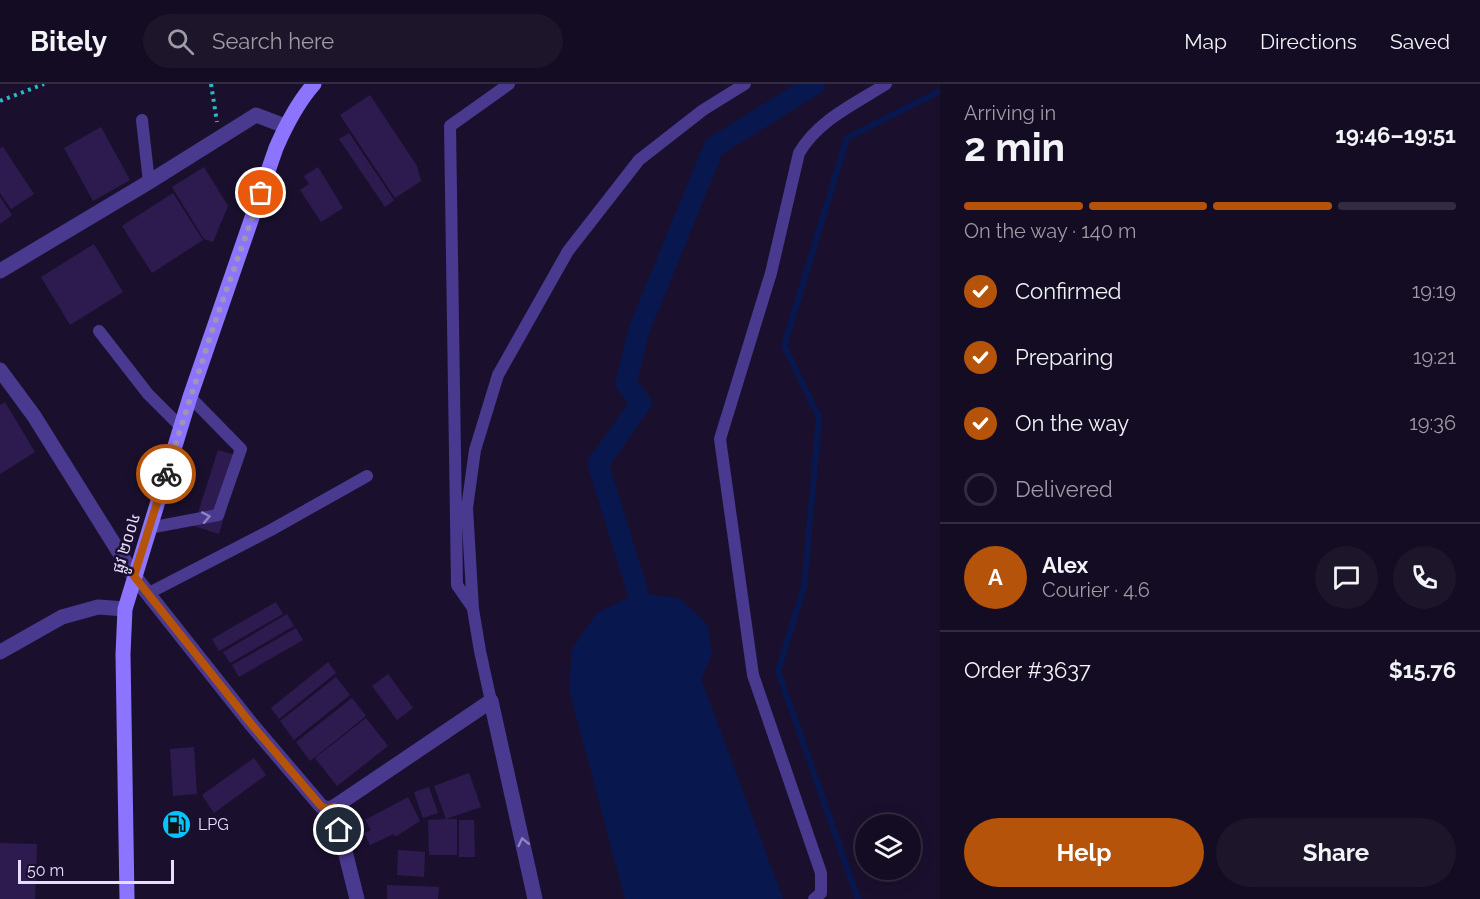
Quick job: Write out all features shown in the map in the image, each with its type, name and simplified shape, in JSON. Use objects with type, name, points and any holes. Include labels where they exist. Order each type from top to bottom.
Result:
[{"type":"main road","name":"ផ្លូវ ២០០៤","points":[[127,899],[123,654],[125,609],[190,397],[285,126],[314,84]]},
{"type":"street","points":[[0,271],[256,115],[285,126]]},
{"type":"street","points":[[0,370],[34,416],[147,594],[252,725],[321,806],[327,809],[334,807],[491,701],[535,899]]},
{"type":"street","points":[[0,652],[62,617],[98,608],[125,609]]},
{"type":"street","points":[[334,807],[357,899]]},
{"type":"lane","points":[[473,609],[457,585],[450,126],[509,84]]},
{"type":"lane","points":[[491,701],[473,609],[467,508],[475,450],[498,375],[568,251],[639,160],[703,110],[745,84]]},
{"type":"lane","points":[[814,899],[821,893],[821,873],[753,675],[720,439],[771,273],[799,153],[807,138],[820,125],[886,84]]},
{"type":"lane","points":[[142,120],[149,182]]},
{"type":"lane","points":[[99,331],[148,394],[181,427]]},
{"type":"lane","points":[[149,528],[218,515],[241,449],[190,397]]},
{"type":"lane","points":[[456,462],[471,469]]},
{"type":"lane","points":[[147,594],[272,530],[367,476]]},
{"type":"path","points":[[0,101],[44,84]]},
{"type":"path","points":[[211,84],[219,138]]},
{"type":"shaded area","points":[[638,593],[679,598],[707,624],[712,654],[701,679],[783,899],[625,899],[569,689],[572,649],[597,613]]},
{"type":"building","points":[[370,95],[417,166],[421,181],[395,198],[340,115]]},
{"type":"building","points":[[101,127],[130,180],[93,201],[64,148]]},
{"type":"building","points":[[349,133],[394,200],[385,207],[339,139]]},
{"type":"building","points":[[3,147],[34,194],[11,209],[0,193],[0,148]]},
{"type":"building","points":[[204,167],[228,206],[213,242],[204,239],[172,187]]},
{"type":"building","points":[[318,167],[343,208],[321,222],[300,190],[309,184],[304,176]]},
{"type":"building","points":[[173,193],[203,240],[152,273],[122,226]]},
{"type":"building","points":[[0,197],[12,215],[0,224]]},
{"type":"building","points":[[94,244],[123,292],[70,325],[41,277]]},
{"type":"building","points":[[5,402],[35,452],[0,474],[0,405]]},
{"type":"building","points":[[218,450],[242,457],[219,534],[194,526]]},
{"type":"building","points":[[276,602],[283,614],[219,651],[212,639]]},
{"type":"building","points":[[287,614],[294,626],[230,663],[223,652]]},
{"type":"building","points":[[296,628],[303,640],[239,677],[232,665]]},
{"type":"building","points":[[328,662],[336,673],[279,719],[271,708]]},
{"type":"building","points":[[388,674],[413,708],[397,720],[372,686]]},
{"type":"building","points":[[336,677],[350,695],[294,740],[280,721]]},
{"type":"building","points":[[352,698],[366,716],[310,761],[296,742]]},
{"type":"building","points":[[366,718],[388,746],[337,786],[315,758]]},
{"type":"building","points":[[194,747],[197,794],[173,796],[170,749]]},
{"type":"building","points":[[254,758],[266,775],[214,813],[202,795]]},
{"type":"building","points":[[469,773],[481,807],[446,819],[434,786]]},
{"type":"building","points":[[429,787],[438,813],[423,818],[414,792]]},
{"type":"building","points":[[408,797],[420,821],[395,837],[394,834],[370,845],[364,833],[371,830],[365,820]]},
{"type":"building","points":[[457,819],[457,855],[429,855],[428,820]]},
{"type":"building","points":[[459,820],[474,820],[475,857],[459,857]]},
{"type":"building","points":[[0,843],[37,844],[35,899],[0,899]]},
{"type":"building","points":[[398,850],[425,852],[424,877],[397,875]]},
{"type":"building","points":[[387,885],[439,887],[438,899],[387,899]]},
{"type":"waterway","points":[[638,593],[598,464],[641,403],[626,383],[639,330],[714,147],[815,84]]},
{"type":"waterway","points":[[858,899],[778,671],[804,587],[819,417],[784,346],[847,138],[940,91]]},
{"type":"way so far","points":[[166,474],[213,328],[261,193]]},
{"type":"place","name":"LPG","points":[[177,824]]},
{"type":"route","points":[[166,474],[134,576],[252,725],[321,806],[327,809],[334,807],[339,830]]}]
